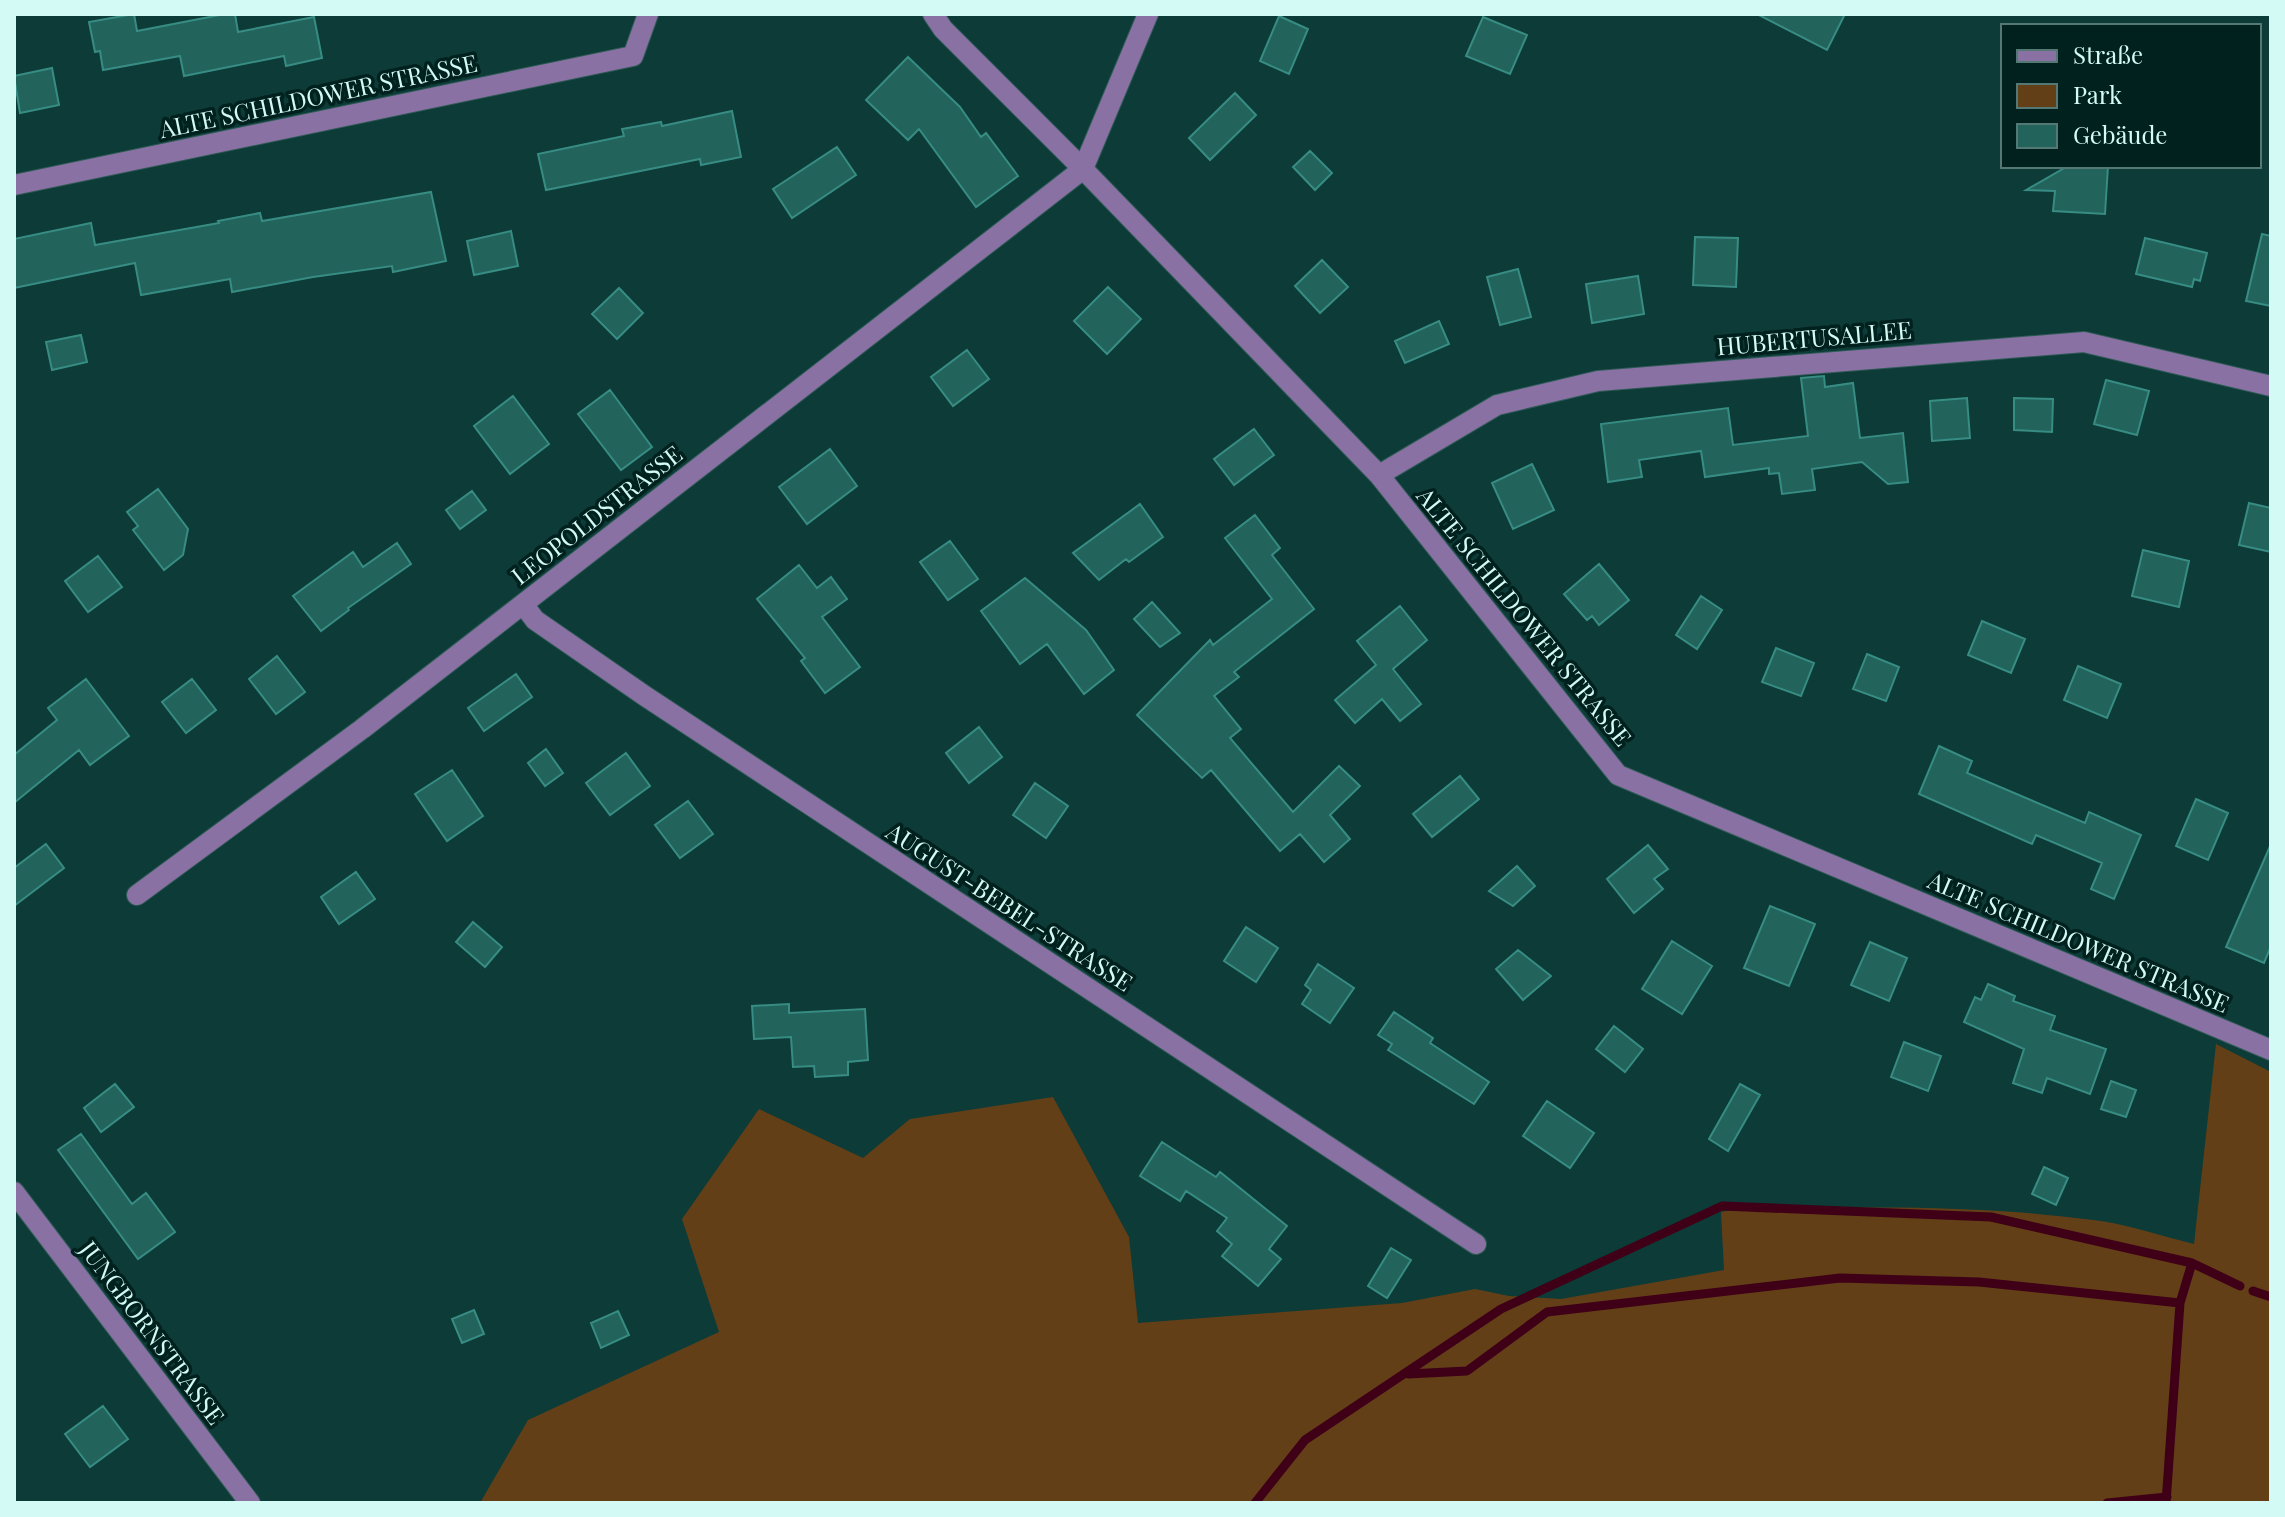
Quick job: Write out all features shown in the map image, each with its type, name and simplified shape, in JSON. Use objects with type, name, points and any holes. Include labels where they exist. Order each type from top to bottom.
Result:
[{"type":"street","name":"ALTE SCHILDOWER STRASSE","points":[[14,185],[633,56],[648,14]]},
{"type":"street","name":"ALTE SCHILDOWER STRASSE","points":[[933,14],[943,29],[1379,475],[1618,775],[2271,1050]]},
{"type":"street","points":[[1083,169],[1148,14]]},
{"type":"street","name":"LEOPOLDSTRASSE","points":[[137,895],[362,729],[1083,169]]},
{"type":"street","name":"HUBERTUSALLEE","points":[[1379,475],[1497,405],[1598,381],[2084,342],[2271,386]]},
{"type":"street","name":"AUGUST-BEBEL-STRASSE","points":[[523,604],[535,620],[645,696],[1476,1244]]},
{"type":"street","name":"JUNGBORNSTRASSE","points":[[14,1192],[250,1503]]},
{"type":"green space","points":[[2216,1044],[2271,1072],[2271,1503],[480,1503],[528,1420],[719,1332],[682,1219],[759,1109],[863,1158],[910,1119],[1053,1097],[1129,1237],[1138,1323],[1402,1303],[1475,1289],[1509,1296],[1561,1299],[1724,1270],[1721,1212],[1726,1211],[1864,1207],[2002,1211],[2106,1222],[2194,1244]]},
{"type":"building","points":[[134,14],[137,31],[225,14],[235,14],[238,32],[314,17],[322,58],[286,66],[284,56],[184,76],[180,56],[103,70],[100,51],[95,52],[89,22]]},
{"type":"building","points":[[1757,14],[1845,14],[1827,50]]},
{"type":"building","points":[[1279,16],[1308,29],[1289,74],[1260,61]]},
{"type":"building","points":[[1483,17],[1527,35],[1510,74],[1466,56]]},
{"type":"building","points":[[908,57],[960,107],[981,137],[986,133],[1018,176],[976,207],[919,129],[908,140],[866,100]]},
{"type":"building","points":[[52,68],[59,105],[20,113],[14,76]]},
{"type":"building","points":[[1235,93],[1256,115],[1210,160],[1189,138]]},
{"type":"building","points":[[732,111],[741,157],[701,165],[700,159],[546,190],[538,154],[624,136],[622,129],[661,122],[662,126]]},
{"type":"building","points":[[837,147],[856,175],[792,218],[773,189]]},
{"type":"building","points":[[1310,151],[1332,173],[1315,190],[1293,167]]},
{"type":"building","points":[[2064,168],[2108,168],[2105,214],[2053,211],[2055,191],[2026,190]]},
{"type":"building","points":[[431,192],[446,261],[393,272],[392,266],[232,292],[230,279],[141,295],[135,263],[14,288],[14,239],[91,223],[95,245],[260,213],[262,221]]},
{"type":"building","points":[[511,231],[518,266],[474,275],[467,241]]},
{"type":"building","points":[[2262,234],[2271,236],[2271,306],[2246,301]]},
{"type":"building","points":[[1695,237],[1738,238],[1736,287],[1693,285]]},
{"type":"building","points":[[2145,238],[2207,253],[2200,281],[2194,279],[2192,287],[2136,274]]},
{"type":"building","points":[[1322,260],[1348,287],[1320,313],[1295,286]]},
{"type":"building","points":[[1518,269],[1531,317],[1500,325],[1487,277]]},
{"type":"building","points":[[1638,276],[1644,314],[1592,323],[1586,284]]},
{"type":"building","points":[[1108,287],[1141,319],[1107,354],[1074,321]]},
{"type":"building","points":[[619,288],[643,313],[617,339],[592,314]]},
{"type":"building","points":[[1439,321],[1449,344],[1405,363],[1395,341]]},
{"type":"building","points":[[81,335],[87,362],[52,370],[46,342]]},
{"type":"building","points":[[967,350],[989,379],[953,406],[931,377]]},
{"type":"building","points":[[1824,376],[1825,387],[1853,383],[1860,438],[1903,433],[1908,482],[1888,484],[1862,462],[1812,469],[1815,490],[1782,494],[1779,473],[1769,474],[1769,468],[1705,477],[1701,451],[1639,460],[1642,477],[1608,482],[1601,424],[1728,408],[1733,445],[1808,436],[1801,378]]},
{"type":"building","points":[[2106,380],[2149,391],[2137,435],[2094,424]]},
{"type":"building","points":[[610,390],[652,447],[621,470],[578,414]]},
{"type":"building","points":[[513,396],[549,444],[510,474],[474,426]]},
{"type":"building","points":[[1967,398],[1970,438],[1932,441],[1930,401]]},
{"type":"building","points":[[2014,398],[2053,399],[2052,432],[2014,430]]},
{"type":"building","points":[[1254,429],[1274,455],[1234,485],[1214,459]]},
{"type":"building","points":[[830,449],[857,486],[807,524],[779,487]]},
{"type":"building","points":[[1532,464],[1554,510],[1513,529],[1492,483]]},
{"type":"building","points":[[158,489],[188,529],[183,555],[164,570],[133,530],[138,526],[127,512]]},
{"type":"building","points":[[472,491],[486,510],[460,529],[446,510]]},
{"type":"building","points":[[2249,503],[2271,508],[2271,552],[2239,545]]},
{"type":"building","points":[[1140,504],[1163,537],[1099,580],[1073,553]]},
{"type":"building","points":[[1255,515],[1280,548],[1272,555],[1314,609],[1234,672],[1239,677],[1214,696],[1241,729],[1230,738],[1293,812],[1339,766],[1360,786],[1330,815],[1350,839],[1324,862],[1300,834],[1280,851],[1211,770],[1202,778],[1137,715],[1210,640],[1213,645],[1272,599],[1225,538]]},
{"type":"building","points":[[950,541],[978,579],[948,600],[920,562]]},
{"type":"building","points":[[397,543],[411,564],[321,631],[293,596],[353,552],[363,567]]},
{"type":"building","points":[[2143,550],[2189,561],[2179,607],[2132,596]]},
{"type":"building","points":[[98,556],[122,587],[88,612],[65,581]]},
{"type":"building","points":[[1599,564],[1629,600],[1599,625],[1592,616],[1587,620],[1564,594]]},
{"type":"building","points":[[799,565],[817,588],[831,577],[847,599],[822,617],[860,667],[825,693],[801,661],[805,658],[757,599]]},
{"type":"building","points":[[1025,578],[1086,630],[1114,670],[1084,694],[1047,644],[1020,664],[981,611]]},
{"type":"building","points":[[1701,596],[1722,610],[1697,649],[1676,635]]},
{"type":"building","points":[[1152,602],[1180,633],[1160,647],[1134,619]]},
{"type":"building","points":[[1400,606],[1427,640],[1393,669],[1421,704],[1400,721],[1382,699],[1355,723],[1335,700],[1376,665],[1357,641]]},
{"type":"building","points":[[1982,621],[2025,639],[2011,673],[1968,655]]},
{"type":"building","points":[[1776,648],[1814,663],[1801,696],[1762,682]]},
{"type":"building","points":[[1867,654],[1899,667],[1886,701],[1853,689]]},
{"type":"building","points":[[277,656],[305,692],[276,714],[249,679]]},
{"type":"building","points":[[2078,666],[2121,684],[2107,718],[2064,700]]},
{"type":"building","points":[[516,674],[532,697],[484,731],[468,708]]},
{"type":"building","points":[[86,679],[129,736],[90,765],[79,750],[14,803],[14,755],[57,720],[48,708]]},
{"type":"building","points":[[192,679],[216,710],[186,733],[162,702]]},
{"type":"building","points":[[979,727],[1002,757],[969,783],[946,753]]},
{"type":"building","points":[[1939,746],[1972,761],[1967,773],[2085,823],[2089,812],[2141,835],[2114,899],[2091,889],[2102,863],[2036,835],[2032,844],[1919,794]]},
{"type":"building","points":[[546,749],[563,773],[545,786],[528,763]]},
{"type":"building","points":[[626,753],[650,786],[610,815],[586,783]]},
{"type":"building","points":[[452,770],[483,816],[447,841],[415,794]]},
{"type":"building","points":[[1460,776],[1479,799],[1432,837],[1413,814]]},
{"type":"building","points":[[1035,783],[1068,806],[1046,838],[1013,815]]},
{"type":"building","points":[[2196,799],[2228,813],[2208,860],[2176,846]]},
{"type":"building","points":[[688,801],[713,834],[680,858],[655,825]]},
{"type":"building","points":[[46,844],[64,868],[14,906],[14,868]]},
{"type":"building","points":[[2271,844],[2271,946],[2264,963],[2226,947]]},
{"type":"building","points":[[1648,845],[1668,869],[1654,879],[1663,889],[1634,913],[1607,879]]},
{"type":"building","points":[[1517,866],[1535,886],[1513,906],[1489,891]]},
{"type":"building","points":[[356,872],[375,899],[339,924],[321,897]]},
{"type":"building","points":[[1770,906],[1815,924],[1789,986],[1744,968]]},
{"type":"building","points":[[473,922],[502,947],[485,967],[456,942]]},
{"type":"building","points":[[1246,927],[1278,948],[1256,982],[1224,961]]},
{"type":"building","points":[[1672,941],[1712,966],[1682,1014],[1642,989]]},
{"type":"building","points":[[1870,942],[1907,958],[1889,1001],[1851,985]]},
{"type":"building","points":[[1518,950],[1551,976],[1523,1000],[1496,969]]},
{"type":"building","points":[[1318,964],[1354,988],[1330,1023],[1302,1004],[1311,990],[1305,985]]},
{"type":"building","points":[[1988,984],[2015,996],[2013,1001],[2055,1016],[2050,1030],[2106,1049],[2090,1094],[2047,1078],[2042,1093],[2013,1083],[2024,1049],[1964,1022],[1975,997],[1981,1000]]},
{"type":"building","points":[[789,1004],[789,1013],[865,1009],[868,1060],[848,1062],[848,1075],[815,1077],[814,1066],[793,1067],[791,1037],[754,1039],[752,1006]]},
{"type":"building","points":[[1394,1012],[1433,1038],[1430,1043],[1489,1082],[1474,1104],[1388,1050],[1392,1044],[1378,1035]]},
{"type":"building","points":[[1614,1026],[1643,1049],[1625,1072],[1596,1049]]},
{"type":"building","points":[[1904,1042],[1941,1056],[1928,1091],[1891,1077]]},
{"type":"building","points":[[2111,1081],[2136,1090],[2126,1117],[2101,1109]]},
{"type":"building","points":[[115,1084],[134,1107],[101,1132],[84,1108]]},
{"type":"building","points":[[1740,1084],[1760,1095],[1728,1151],[1709,1139]]},
{"type":"building","points":[[1547,1101],[1594,1133],[1570,1168],[1523,1136]]},
{"type":"building","points":[[81,1134],[132,1204],[146,1193],[175,1232],[138,1259],[58,1150]]},
{"type":"building","points":[[1162,1142],[1216,1177],[1220,1172],[1287,1226],[1269,1249],[1281,1259],[1258,1286],[1222,1256],[1232,1244],[1217,1231],[1227,1218],[1186,1191],[1180,1201],[1140,1176]]},
{"type":"building","points":[[2044,1167],[2068,1178],[2056,1205],[2032,1194]]},
{"type":"building","points":[[1391,1248],[1411,1260],[1387,1298],[1368,1286]]},
{"type":"building","points":[[474,1310],[484,1334],[462,1343],[452,1319]]},
{"type":"building","points":[[618,1311],[629,1335],[601,1348],[591,1323]]},
{"type":"building","points":[[103,1406],[128,1439],[90,1467],[65,1434]]},
{"type":"waterway","points":[[1255,1503],[1305,1440],[1501,1309],[1722,1206],[1991,1217],[2192,1263],[2240,1286]]},
{"type":"waterway","points":[[2166,1503],[2180,1303],[2192,1263]]},
{"type":"waterway","points":[[1408,1374],[1467,1371],[1547,1312],[1840,1278],[1979,1282],[2180,1303]]},
{"type":"waterway","points":[[2253,1291],[2271,1297]]},
{"type":"waterway","points":[[2107,1503],[2167,1497]]}]
